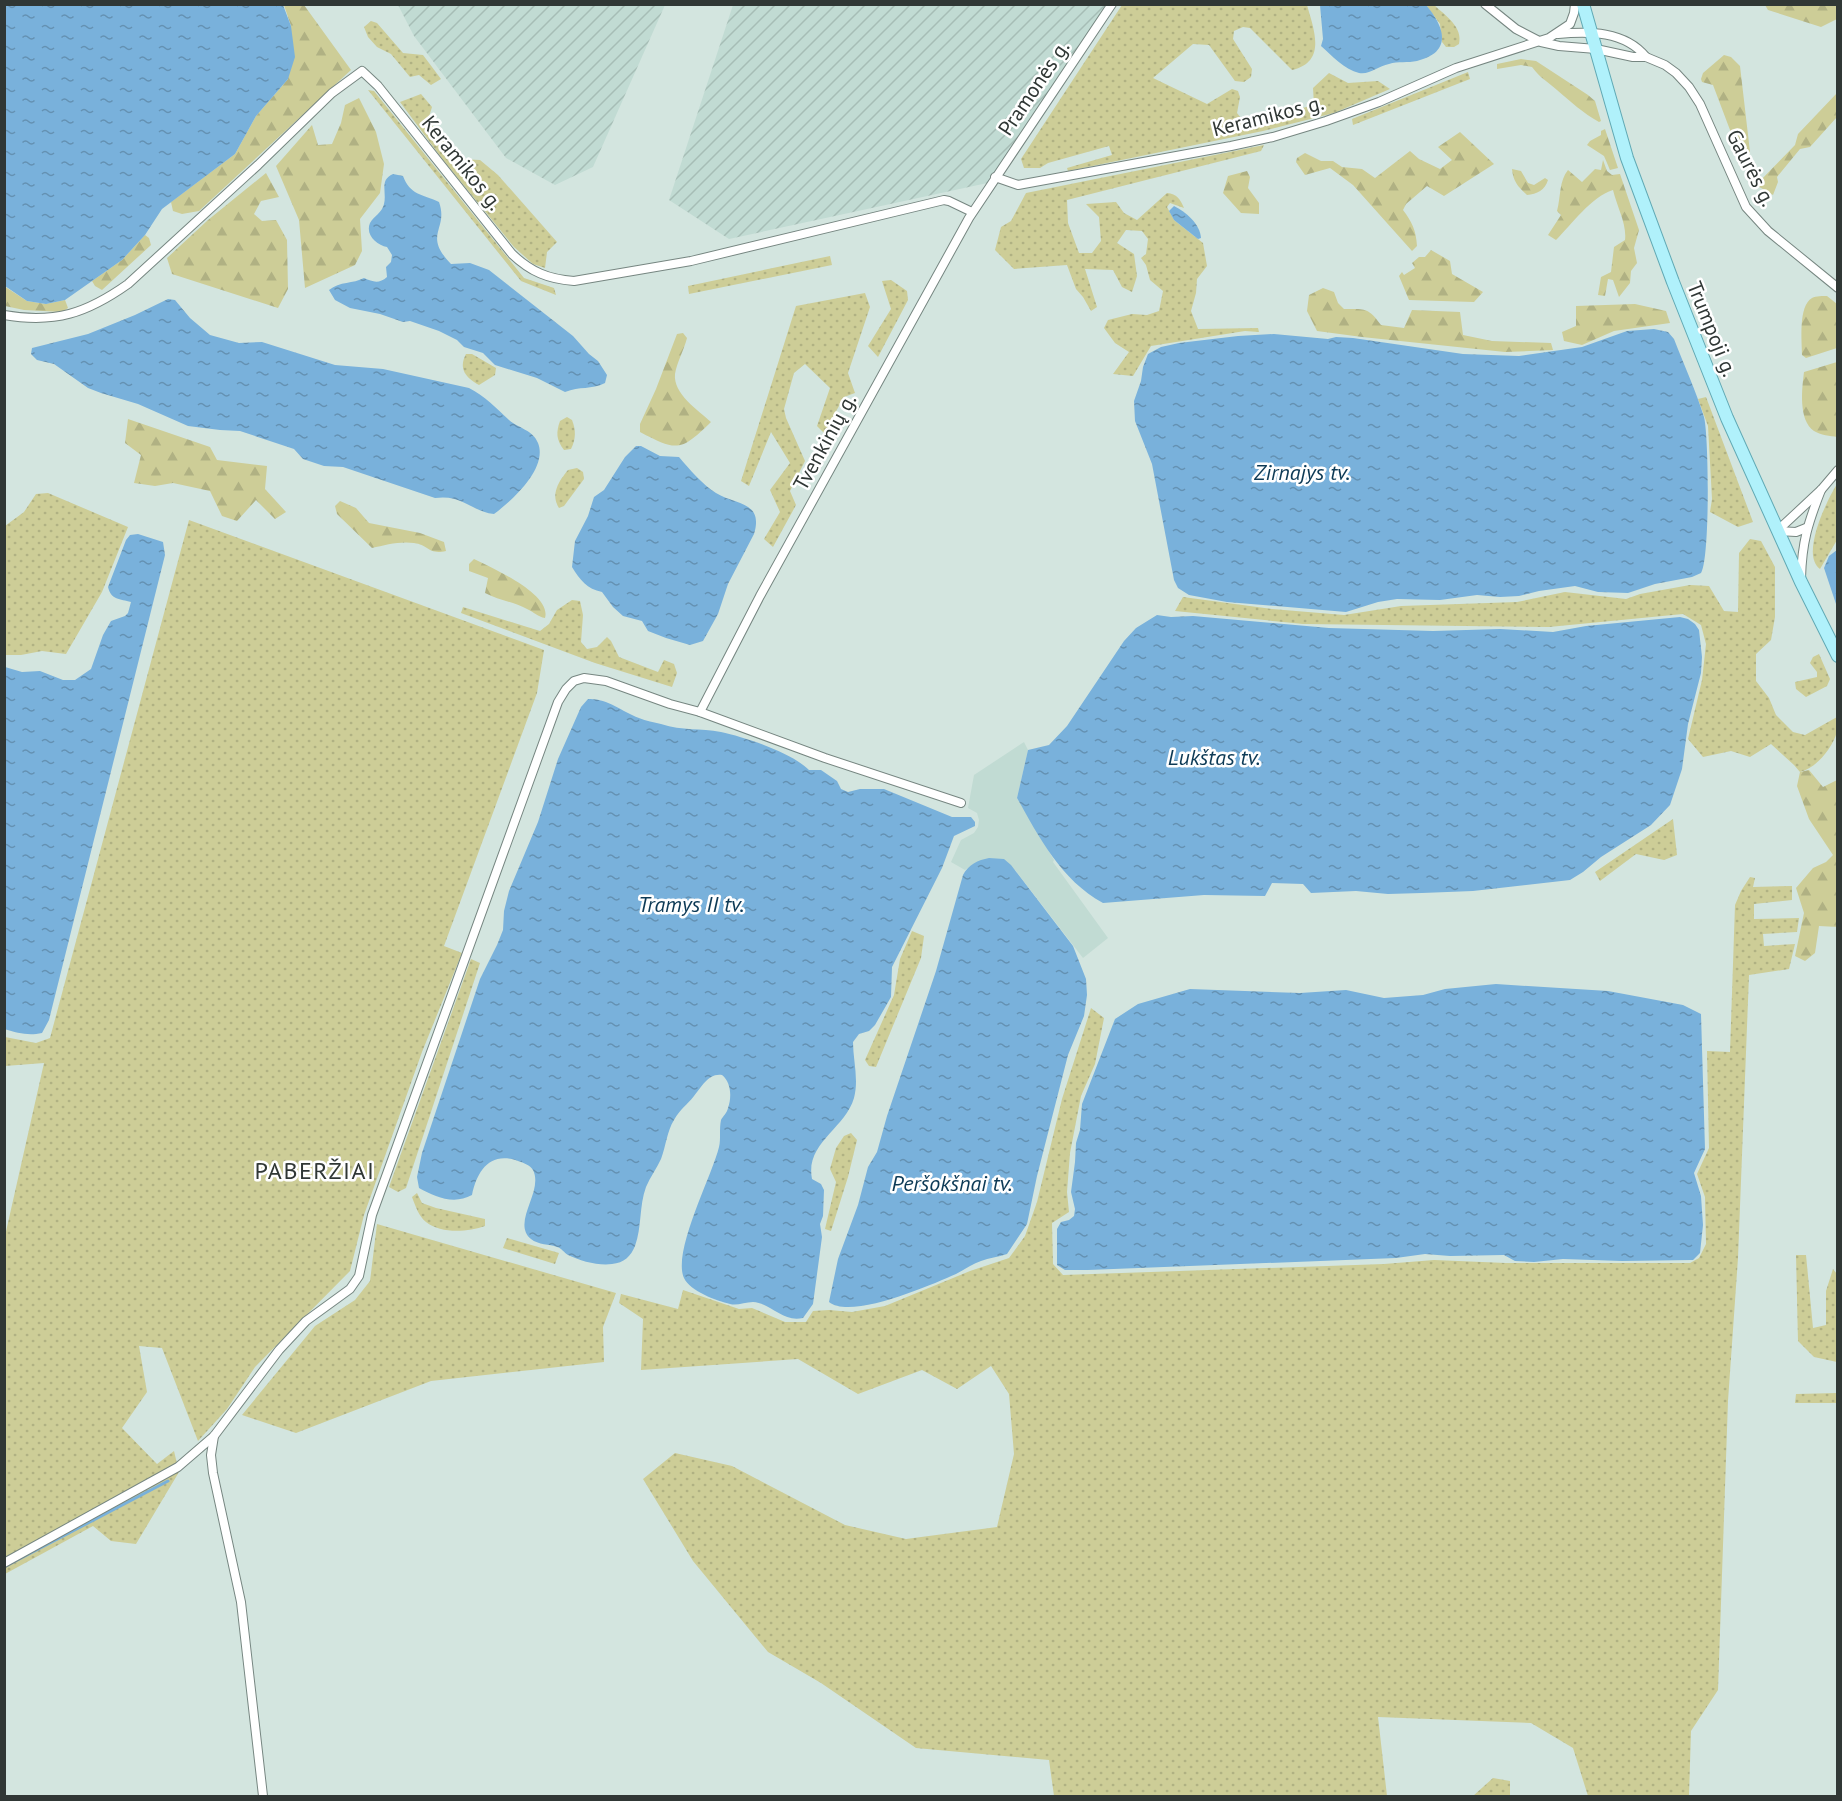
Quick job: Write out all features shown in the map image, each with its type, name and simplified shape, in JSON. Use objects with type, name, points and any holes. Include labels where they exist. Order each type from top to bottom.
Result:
[{"type":"main road","name":"Trumpoji g.","points":[[1583,4],[1627,158],[1726,418],[1777,531],[1838,656]]},
{"type":"street","name":"Pramonės g.","points":[[985,192],[1112,4]]},
{"type":"street","points":[[1485,4],[1516,29],[1541,42],[1596,49]]},
{"type":"street","points":[[1541,42],[1570,24],[1575,4]]},
{"type":"street","points":[[1557,34],[1591,33]]},
{"type":"street","name":"Gaurės g.","points":[[1591,33],[1619,38],[1639,48],[1646,57]]},
{"type":"street","name":"Keramikos g.","points":[[995,177],[1018,185],[1273,137],[1379,102],[1456,68],[1541,42]]},
{"type":"street","name":"Gaurės g.","points":[[1596,49],[1633,57],[1646,57],[1665,65],[1689,87],[1700,104],[1738,192],[1755,219],[1838,288]]},
{"type":"street","name":"Keramikos g.","points":[[4,315],[37,319],[54,318],[83,310],[111,296],[128,284],[258,165],[332,93],[362,71],[378,86],[512,254],[531,270],[558,280],[574,281],[691,261],[944,200],[972,212]]},
{"type":"street","name":"Tvenkinių g.","points":[[700,712],[760,596],[985,192]]},
{"type":"street","points":[[1777,531],[1821,490],[1838,470]]},
{"type":"street","points":[[1801,582],[1806,528],[1821,490]]},
{"type":"street","points":[[1777,531],[1796,532],[1806,528]]},
{"type":"street","points":[[4,1563],[178,1467],[214,1436],[279,1350],[306,1321],[350,1288],[358,1276],[372,1215],[558,702],[574,681],[584,678],[606,681],[961,803]]},
{"type":"street","points":[[214,1436],[211,1455],[213,1473],[241,1602],[263,1797]]},
{"type":"shaded area","points":[[398,5],[665,5],[593,167],[555,185],[506,158],[414,36]]},
{"type":"shaded area","points":[[733,5],[1112,5],[992,182],[729,239],[669,200]]},
{"type":"shaded area","points":[[1024,742],[1028,750],[1017,798],[1054,860],[1053,862],[1108,938],[1083,958],[1015,870],[968,868],[965,870],[951,862],[961,840],[974,833],[978,827],[977,813],[968,808],[974,775]]},
{"type":"green space","points":[[284,5],[304,5],[351,70],[199,211],[182,214],[173,211],[171,202],[235,154],[256,116],[288,79],[291,26]]},
{"type":"green space","points":[[1122,5],[1307,5],[1315,34],[1315,44],[1314,53],[1303,66],[1292,70],[1250,28],[1243,27],[1234,31],[1233,39],[1252,69],[1251,77],[1244,82],[1235,81],[1209,45],[1193,44],[1153,78],[1207,104],[1232,89],[1238,91],[1240,97],[1237,113],[1245,123],[1314,105],[1313,88],[1329,73],[1348,83],[1378,81],[1390,89],[1334,113],[1263,131],[1068,171],[1067,168],[1112,155],[1109,146],[1048,163],[1040,168],[1024,168],[1021,159]]},
{"type":"green space","points":[[1426,5],[1434,5],[1452,22],[1460,38],[1459,44],[1446,47],[1442,42],[1440,24]]},
{"type":"green space","points":[[1765,5],[1837,5],[1837,19],[1821,27],[1768,10]]},
{"type":"green space","points":[[371,21],[377,23],[403,53],[423,55],[441,79],[431,85],[419,75],[410,77],[391,54],[377,47],[368,37],[364,27]]},
{"type":"green space","points":[[1724,55],[1731,57],[1740,66],[1750,152],[1744,167],[1713,85],[1702,82],[1701,79],[1703,73]]},
{"type":"green space","points":[[1521,59],[1536,61],[1588,95],[1595,101],[1601,121],[1599,122],[1577,107],[1532,67],[1521,65],[1497,69],[1497,64]]},
{"type":"green space","points":[[1468,72],[1470,79],[1353,125],[1352,119]]},
{"type":"green space","points":[[368,90],[374,91],[524,278],[554,288],[556,295],[521,281]]},
{"type":"green space","points":[[1837,93],[1837,117],[1810,147],[1800,149],[1777,177],[1778,182],[1773,195],[1756,185],[1795,145],[1798,134]]},
{"type":"green space","points":[[421,94],[432,107],[428,120],[460,159],[480,160],[498,175],[557,242],[547,252],[545,268],[533,264],[514,247],[443,160],[400,102]]},
{"type":"green space","points":[[359,98],[376,132],[384,164],[380,193],[360,219],[362,251],[355,265],[305,288],[299,220],[276,166],[312,125],[318,145],[332,144],[341,123],[345,105]]},
{"type":"green space","points":[[1605,129],[1618,168],[1610,170],[1604,156],[1587,145],[1601,135],[1601,131]]},
{"type":"green space","points":[[1460,132],[1494,164],[1444,196],[1427,186],[1406,204],[1403,210],[1413,226],[1417,246],[1412,251],[1353,185],[1330,168],[1305,175],[1296,162],[1297,158],[1305,153],[1321,161],[1333,161],[1342,167],[1362,169],[1375,178],[1410,151],[1419,159],[1440,169],[1452,160],[1438,147]]},
{"type":"green space","points":[[1264,145],[1261,151],[1067,200],[1068,223],[1079,253],[1092,253],[1101,241],[1099,217],[1086,204],[1116,202],[1124,213],[1137,220],[1167,193],[1176,196],[1184,208],[1170,203],[1167,207],[1174,220],[1203,243],[1207,266],[1197,279],[1191,311],[1198,329],[1258,328],[1259,332],[1245,331],[1151,346],[1133,376],[1113,374],[1129,352],[1115,343],[1104,328],[1108,320],[1132,314],[1147,315],[1159,311],[1163,291],[1150,280],[1146,265],[1141,258],[1146,254],[1148,239],[1142,231],[1126,230],[1117,243],[1134,254],[1137,276],[1132,292],[1122,287],[1113,270],[1085,269],[1097,307],[1091,311],[1076,289],[1067,265],[1014,269],[995,250],[1001,227],[1011,221],[1026,193]]},
{"type":"green space","points":[[1603,160],[1607,171],[1612,175],[1620,174],[1639,230],[1634,248],[1637,263],[1631,271],[1630,283],[1619,297],[1613,280],[1608,279],[1605,296],[1598,295],[1601,277],[1611,272],[1614,247],[1625,240],[1623,222],[1613,190],[1597,199],[1582,212],[1556,240],[1548,235],[1561,215],[1557,211],[1565,174],[1568,170],[1582,182],[1595,169],[1601,170]]},
{"type":"green space","points":[[1512,169],[1521,171],[1528,183],[1534,185],[1545,178],[1548,180],[1540,191],[1527,195],[1516,184]]},
{"type":"green space","points":[[1247,171],[1250,177],[1248,188],[1259,203],[1259,214],[1241,213],[1223,193],[1228,176]]},
{"type":"green space","points":[[266,173],[279,197],[261,201],[254,214],[262,221],[276,220],[287,240],[288,289],[278,308],[172,274],[167,258],[208,220]]},
{"type":"green space","points":[[145,235],[149,238],[151,245],[102,290],[95,286],[92,281],[122,260]]},
{"type":"green space","points":[[1431,250],[1450,261],[1452,274],[1483,292],[1474,302],[1409,300],[1399,276],[1402,272],[1404,275],[1415,268],[1412,263],[1419,257],[1425,257]]},
{"type":"green space","points":[[830,256],[832,265],[689,294],[688,286]]},
{"type":"green space","points":[[891,280],[907,291],[908,300],[878,357],[868,346],[891,309],[882,281]]},
{"type":"green space","points":[[4,286],[27,301],[46,304],[65,300],[68,308],[62,312],[24,310],[5,306]]},
{"type":"green space","points":[[1323,288],[1334,292],[1338,303],[1344,309],[1366,310],[1381,325],[1404,328],[1412,310],[1460,312],[1463,335],[1492,341],[1551,343],[1553,350],[1505,352],[1317,331],[1307,311],[1309,295]]},
{"type":"green space","points":[[865,293],[870,307],[848,373],[855,393],[844,397],[824,433],[817,426],[830,388],[805,364],[794,373],[784,409],[805,461],[790,491],[796,505],[773,547],[764,539],[780,512],[770,490],[790,463],[771,432],[749,486],[741,481],[796,306]]},
{"type":"green space","points":[[1827,296],[1837,304],[1837,348],[1806,358],[1802,355],[1802,324],[1805,308],[1812,298]]},
{"type":"green space","points":[[1635,304],[1666,311],[1670,323],[1614,331],[1582,345],[1564,341],[1562,332],[1576,326],[1576,306]]},
{"type":"green space","points":[[683,333],[687,338],[676,370],[675,381],[687,401],[711,422],[693,439],[678,445],[671,445],[640,432],[640,424],[677,334]]},
{"type":"green space","points":[[466,354],[472,354],[496,368],[495,375],[479,385],[474,382],[463,369]]},
{"type":"green space","points":[[1838,362],[1837,437],[1819,433],[1809,426],[1803,412],[1802,395],[1804,372]]},
{"type":"green space","points":[[1706,397],[1753,522],[1738,527],[1710,512],[1712,499],[1708,426],[1698,399]]},
{"type":"green space","points":[[567,417],[572,420],[575,438],[571,449],[564,450],[559,443],[557,432],[560,421]]},
{"type":"green space","points":[[128,419],[210,447],[217,460],[267,466],[265,489],[286,512],[275,519],[256,500],[237,521],[222,516],[210,491],[173,483],[155,486],[134,483],[141,455],[125,443]]},
{"type":"green space","points":[[577,468],[583,472],[584,479],[564,506],[559,508],[555,498],[559,483],[568,470]]},
{"type":"green space","points":[[1837,484],[1837,540],[1820,569],[1815,562],[1814,540],[1822,514]]},
{"type":"green space","points":[[48,493],[128,527],[102,592],[66,654],[42,651],[5,655],[5,526],[24,512],[36,494]]},
{"type":"green space","points":[[340,501],[356,508],[369,523],[420,533],[444,542],[446,551],[436,552],[419,544],[409,543],[372,548],[337,514],[335,506]]},
{"type":"green space","points":[[189,520],[544,650],[537,693],[444,946],[462,953],[422,1052],[364,1215],[350,1271],[255,1367],[227,1409],[198,1441],[162,1348],[139,1346],[147,1392],[122,1428],[157,1464],[174,1451],[179,1472],[136,1544],[111,1541],[93,1526],[5,1574],[5,1236],[44,1063],[5,1066],[5,1037],[36,1043],[50,1038]]},
{"type":"green space","points":[[1750,539],[1761,541],[1775,567],[1775,617],[1771,640],[1756,654],[1756,681],[1769,698],[1776,715],[1793,732],[1805,735],[1837,717],[1837,732],[1827,751],[1812,766],[1800,772],[1771,744],[1750,757],[1731,751],[1703,757],[1688,739],[1702,680],[1706,644],[1701,625],[1683,614],[1549,627],[1303,624],[1175,611],[1183,597],[1272,609],[1344,615],[1401,606],[1517,602],[1565,592],[1626,599],[1640,594],[1690,585],[1709,586],[1724,611],[1738,612],[1739,553]]},
{"type":"green space","points":[[474,559],[506,575],[530,591],[545,609],[545,618],[485,593],[488,578],[469,571],[469,564]]},
{"type":"green space","points":[[572,600],[580,601],[583,615],[581,642],[587,649],[597,647],[607,637],[619,657],[658,672],[664,660],[674,664],[677,673],[672,687],[595,663],[461,613],[463,607],[540,631],[549,624],[557,610]]},
{"type":"green space","points":[[1819,654],[1830,679],[1827,686],[1806,697],[1796,689],[1795,682],[1817,677],[1817,672],[1810,663],[1813,657]]},
{"type":"green space","points":[[1809,770],[1823,787],[1837,780],[1838,927],[1819,926],[1815,953],[1805,961],[1795,956],[1804,913],[1796,888],[1813,868],[1826,862],[1833,855],[1809,819],[1797,786],[1800,772]]},
{"type":"green space","points":[[1673,819],[1677,855],[1664,860],[1636,854],[1600,881],[1595,872]]},
{"type":"green space","points":[[1750,877],[1755,878],[1753,887],[1792,886],[1792,900],[1754,904],[1754,919],[1799,918],[1797,932],[1763,934],[1764,946],[1795,944],[1789,969],[1749,975],[1738,1258],[1728,1401],[1718,1690],[1691,1731],[1689,1796],[1588,1796],[1573,1748],[1531,1723],[1378,1717],[1387,1796],[1054,1796],[1049,1760],[916,1748],[821,1683],[768,1652],[693,1561],[643,1479],[675,1453],[732,1466],[845,1525],[906,1539],[997,1527],[1014,1454],[1009,1394],[991,1366],[957,1389],[922,1370],[858,1394],[798,1359],[641,1370],[643,1319],[619,1303],[621,1294],[678,1309],[683,1290],[739,1309],[752,1308],[785,1322],[806,1322],[813,1311],[852,1312],[885,1306],[970,1271],[1009,1258],[1025,1236],[1037,1202],[1062,1099],[1091,1008],[1104,1018],[1095,1064],[1081,1096],[1070,1153],[1067,1192],[1069,1212],[1052,1223],[1053,1264],[1063,1275],[1384,1264],[1434,1260],[1506,1263],[1690,1263],[1699,1258],[1706,1244],[1705,1197],[1697,1174],[1709,1148],[1707,1051],[1730,1052],[1735,905]]},
{"type":"green space","points":[[912,931],[924,936],[921,958],[876,1067],[869,1066],[865,1060],[894,995],[900,959]]},
{"type":"green space","points":[[471,959],[480,963],[406,1188],[398,1192],[389,1187]]},
{"type":"green space","points":[[851,1133],[857,1140],[831,1231],[825,1229],[836,1182],[830,1169],[836,1148],[844,1136]]},
{"type":"green space","points":[[417,1193],[422,1203],[485,1219],[485,1226],[455,1231],[432,1226],[418,1211],[412,1197]]},
{"type":"green space","points":[[377,1224],[616,1293],[603,1327],[604,1362],[431,1381],[296,1433],[242,1415],[315,1326],[355,1300],[370,1281]]},
{"type":"green space","points":[[507,1238],[559,1253],[555,1264],[503,1248]]},
{"type":"green space","points":[[1796,1255],[1806,1255],[1813,1328],[1826,1325],[1826,1291],[1833,1269],[1837,1274],[1837,1362],[1814,1357],[1798,1341]]},
{"type":"green space","points":[[1837,1393],[1837,1403],[1795,1403],[1796,1394]]},
{"type":"green space","points":[[1493,1778],[1510,1781],[1510,1796],[1473,1796]]},
{"type":"water","points":[[4,5],[283,5],[291,26],[295,57],[288,79],[256,116],[235,154],[162,209],[145,235],[122,260],[65,300],[46,304],[27,301],[5,286]]},
{"type":"water","points":[[1320,5],[1426,5],[1441,30],[1441,45],[1429,57],[1417,61],[1392,63],[1367,73],[1359,73],[1338,62],[1321,46],[1323,39]]},
{"type":"water","points":[[393,174],[403,176],[409,187],[417,193],[439,202],[441,219],[438,246],[451,264],[470,263],[489,270],[573,336],[598,361],[607,375],[605,383],[565,392],[537,378],[495,365],[483,353],[464,347],[457,340],[439,331],[410,321],[403,322],[380,314],[350,308],[335,300],[329,290],[338,285],[364,278],[379,281],[387,277],[386,267],[391,262],[392,255],[387,247],[373,239],[369,227],[383,207],[385,183]]},
{"type":"water","points":[[1174,206],[1192,219],[1201,238],[1198,239],[1174,220],[1169,211]]},
{"type":"water","points":[[168,299],[175,300],[190,318],[210,335],[239,343],[262,342],[335,365],[383,369],[469,388],[536,439],[540,453],[538,463],[519,492],[494,514],[486,513],[460,501],[445,497],[435,498],[343,467],[324,466],[303,459],[294,449],[240,431],[188,426],[138,404],[88,388],[54,364],[37,360],[31,354],[32,348],[88,334]]},
{"type":"water","name":"Zirnajys tv.","points":[[1654,329],[1668,332],[1674,339],[1704,417],[1708,497],[1706,546],[1701,573],[1628,593],[1598,592],[1575,586],[1519,596],[1477,595],[1440,600],[1397,599],[1346,612],[1227,602],[1189,595],[1178,588],[1174,580],[1152,464],[1135,421],[1134,401],[1148,354],[1161,347],[1179,343],[1274,334],[1328,339],[1353,338],[1463,354],[1519,356],[1582,347],[1627,331]]},
{"type":"water","points":[[636,446],[641,446],[660,456],[679,457],[716,493],[746,506],[755,515],[754,534],[728,584],[718,614],[703,641],[690,645],[648,631],[642,621],[623,616],[602,592],[584,583],[572,567],[575,541],[588,516],[594,497],[604,490],[625,457]]},
{"type":"water","points":[[138,534],[163,542],[165,555],[49,1020],[42,1033],[14,1032],[4,1029],[5,667],[22,672],[40,671],[63,680],[75,680],[91,669],[103,635],[111,621],[128,613],[131,602],[114,597],[108,587],[126,540],[130,535]]},
{"type":"water","points":[[1837,550],[1837,607],[1824,568],[1829,556]]},
{"type":"water","name":"Lukštas tv.","points":[[1157,615],[1329,628],[1433,631],[1500,629],[1553,632],[1586,626],[1680,617],[1688,619],[1699,630],[1702,657],[1701,673],[1688,724],[1682,769],[1670,805],[1651,825],[1570,880],[1473,891],[1388,894],[1356,891],[1311,893],[1303,884],[1272,883],[1265,896],[1204,895],[1103,903],[1088,893],[1063,870],[1017,798],[1028,750],[1049,745],[1067,726],[1124,641],[1136,628]]},
{"type":"water","name":"Tramys II tv.","points":[[588,699],[601,701],[642,719],[684,729],[721,732],[768,746],[809,770],[821,770],[837,781],[841,789],[848,792],[860,789],[884,789],[952,817],[971,817],[975,822],[975,826],[954,836],[942,868],[892,967],[891,997],[875,1025],[869,1031],[859,1034],[853,1042],[856,1077],[854,1098],[843,1119],[820,1146],[811,1166],[812,1179],[821,1184],[824,1190],[823,1216],[820,1224],[822,1237],[813,1304],[803,1318],[789,1318],[759,1303],[733,1304],[718,1300],[704,1295],[687,1283],[684,1278],[683,1251],[694,1214],[715,1160],[720,1144],[721,1120],[729,1104],[729,1086],[722,1075],[713,1076],[706,1081],[672,1124],[661,1159],[644,1194],[635,1246],[623,1261],[601,1264],[584,1261],[568,1255],[559,1248],[531,1239],[524,1224],[535,1188],[533,1170],[529,1165],[508,1159],[492,1161],[481,1171],[472,1195],[465,1198],[445,1199],[419,1188],[417,1177],[422,1153],[480,979],[503,930],[504,911],[509,891],[538,822],[558,759],[581,707]]},
{"type":"water","name":"Peršokšnai tv.","points":[[989,858],[1004,859],[1011,865],[1073,946],[1086,979],[1087,995],[1084,1016],[1068,1055],[1027,1224],[1007,1254],[978,1262],[956,1274],[891,1299],[855,1307],[840,1306],[829,1302],[838,1259],[858,1205],[868,1167],[877,1152],[936,971],[963,875],[974,864]]},
{"type":"water","points":[[1496,984],[1608,991],[1683,1005],[1701,1014],[1705,1149],[1694,1173],[1701,1196],[1703,1225],[1700,1253],[1693,1260],[1563,1259],[1534,1262],[1515,1261],[1504,1255],[1425,1254],[1396,1258],[1088,1270],[1065,1270],[1057,1265],[1057,1229],[1061,1222],[1074,1216],[1075,1209],[1071,1192],[1082,1104],[1115,1019],[1138,1004],[1190,989],[1300,993],[1346,990],[1384,998],[1423,995],[1445,989]]},
{"type":"waterway","points":[[4,1567],[168,1481]]},
{"type":"district","name":"PABERŽIAI","points":[[315,1171]]}]
